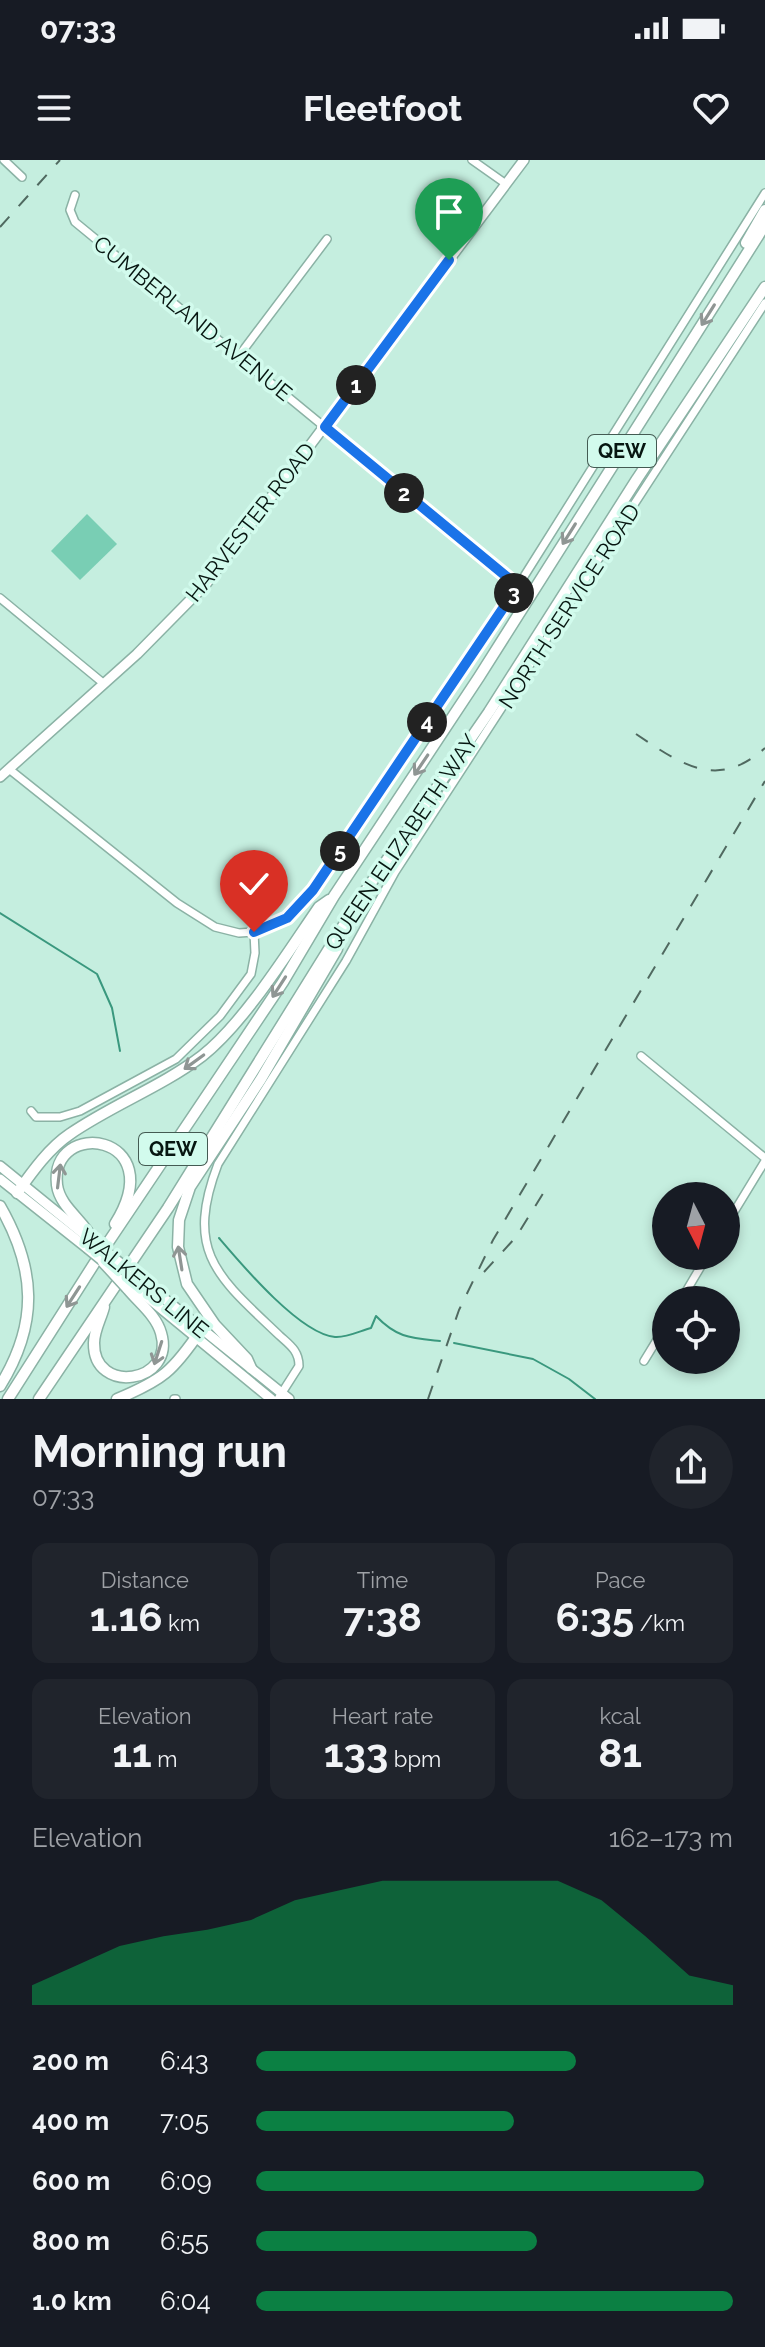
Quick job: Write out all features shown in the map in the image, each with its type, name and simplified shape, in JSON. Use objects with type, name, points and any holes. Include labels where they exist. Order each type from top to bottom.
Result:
[{"type":"highway","points":[[726,287],[733,266],[765,210]]},
{"type":"highway","name":"QUEEN ELIZABETH WAY","points":[[8,1399],[283,982],[334,896],[479,677],[765,225]]},
{"type":"highway","name":"QUEEN ELIZABETH WAY","points":[[39,1399],[168,1208],[360,899],[489,712],[637,479],[765,287]]},
{"type":"highway","points":[[20,1188],[71,1133],[162,1082],[205,1053],[244,1012],[319,907],[334,896]]},
{"type":"highway","points":[[251,1368],[247,1359],[199,1305],[187,1284],[178,1247],[179,1220],[190,1187],[269,1066],[356,916],[360,899]]},
{"type":"highway","points":[[90,1245],[89,1231],[65,1205],[57,1181],[63,1159],[75,1147],[88,1142],[104,1144],[119,1152],[130,1178],[126,1203],[105,1239],[101,1259],[129,1280],[156,1323],[162,1342],[158,1359],[145,1373],[125,1378],[106,1370],[95,1353],[94,1338],[106,1301],[168,1208]]},
{"type":"highway","points":[[0,1206],[21,1250],[28,1279],[29,1302],[24,1337],[12,1367],[0,1386]]},
{"type":"highway","points":[[117,1399],[159,1380],[198,1334]]},
{"type":"main road","name":"HARVESTER ROAD","points":[[0,777],[152,640],[206,584],[524,160]]},
{"type":"main road","name":"WALKERS LINE","points":[[0,1166],[20,1188],[198,1334],[271,1399]]},
{"type":"main road","name":"WALKERS LINE","points":[[0,1179],[20,1188]]},
{"type":"main road","name":"WALKERS LINE","points":[[90,1245],[101,1259]]},
{"type":"main road","name":"WALKERS LINE","points":[[198,1334],[251,1368],[283,1397]]},
{"type":"street","points":[[4,160],[22,177]]},
{"type":"street","points":[[472,160],[506,184]]},
{"type":"street","points":[[746,222],[765,184]]},
{"type":"street","points":[[9,769],[191,913],[215,927],[239,933],[254,932],[287,918],[313,890],[518,586],[765,193]]},
{"type":"street","name":"CUMBERLAND AVENUE","points":[[75,195],[70,210],[75,222],[518,586]]},
{"type":"street","points":[[238,357],[327,239]]},
{"type":"street","name":"NORTH SERVICE ROAD","points":[[283,1397],[299,1366],[296,1351],[237,1294],[221,1274],[210,1255],[203,1231],[208,1192],[218,1164],[346,961],[395,872],[765,303]]},
{"type":"street","points":[[0,598],[103,683]]},
{"type":"street","points":[[31,1111],[36,1117],[47,1118],[80,1111],[176,1059],[220,1016],[251,974],[255,953],[254,932]]},
{"type":"street","points":[[641,1056],[765,1160],[740,1202]]},
{"type":"street","points":[[644,1361],[652,1348]]},
{"type":"green space","points":[[87,514],[117,544],[80,580],[51,551]]},
{"type":"waterway","points":[[0,913],[97,974],[112,1008],[120,1051]]},
{"type":"waterway","points":[[219,1238],[272,1296],[305,1324],[321,1333],[335,1337],[353,1334],[371,1328],[376,1316],[405,1336],[440,1341]]},
{"type":"waterway","points":[[454,1343],[533,1359],[569,1379],[595,1399]]},
{"type":"railway","points":[[0,227],[60,160]]},
{"type":"railway","points":[[636,734],[684,763],[715,770],[748,761],[765,748]]},
{"type":"railway","points":[[428,1399],[459,1310],[493,1240],[765,781]]},
{"type":"railway","points":[[484,1272],[516,1237],[544,1192]]},
{"type":"route","points":[[254,932],[287,918],[313,890],[518,586],[325,427],[449,260]]}]
